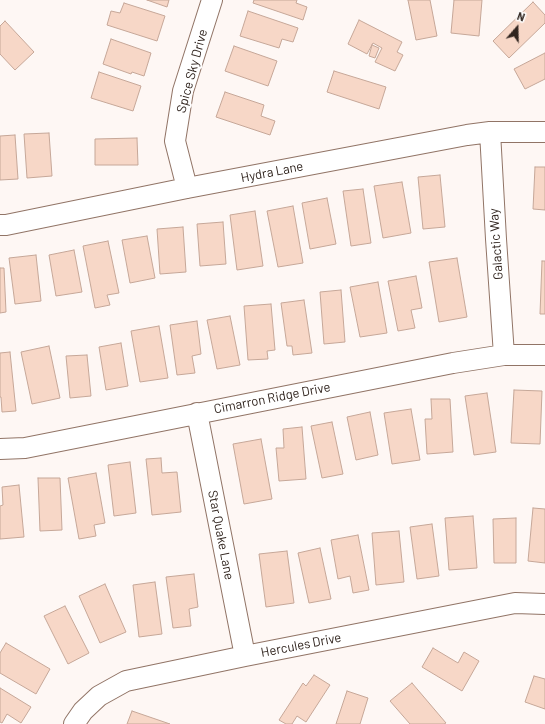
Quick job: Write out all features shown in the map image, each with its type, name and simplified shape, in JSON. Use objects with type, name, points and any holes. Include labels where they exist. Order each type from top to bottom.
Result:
[{"type":"street","name":"Spice Sky Drive","points":[[187,188],[175,141],[184,90],[212,0]]},
{"type":"street","name":"Hydra Lane","points":[[0,225],[467,135],[490,132],[545,132]]},
{"type":"street","name":"Galactic Way","points":[[490,132],[495,231],[504,355]]},
{"type":"street","name":"Cimarron Ridge Drive","points":[[0,449],[25,448],[453,363],[504,355],[545,355]]},
{"type":"street","name":"Star Quake Lane","points":[[197,413],[245,656]]},
{"type":"street","name":"Hercules Drive","points":[[74,724],[83,711],[99,696],[126,681],[515,603],[545,604]]},
{"type":"building","points":[[147,0],[169,0],[167,7]]},
{"type":"building","points":[[254,0],[297,0],[296,3],[307,7],[303,20],[253,3]]},
{"type":"building","points":[[408,0],[430,0],[437,36],[416,40]]},
{"type":"building","points":[[454,0],[482,0],[479,36],[451,33]]},
{"type":"building","points":[[533,2],[545,15],[545,23],[509,58],[493,41]]},
{"type":"building","points":[[124,3],[165,16],[157,41],[107,25],[111,11],[120,13]]},
{"type":"building","points":[[248,11],[298,28],[293,42],[282,39],[279,48],[240,36]]},
{"type":"building","points":[[359,20],[402,42],[397,52],[403,55],[395,71],[375,62],[382,48],[373,43],[367,54],[348,44]]},
{"type":"building","points":[[5,21],[34,52],[15,70],[0,54],[0,26]]},
{"type":"building","points":[[111,39],[151,53],[144,76],[132,72],[131,74],[103,64]]},
{"type":"building","points":[[372,45],[379,48],[375,58],[369,56]]},
{"type":"building","points":[[234,46],[277,61],[268,86],[225,71]]},
{"type":"building","points":[[545,53],[545,79],[525,89],[514,69]]},
{"type":"building","points":[[334,71],[386,87],[379,109],[327,92]]},
{"type":"building","points":[[99,72],[141,86],[133,111],[91,98]]},
{"type":"building","points":[[225,92],[264,105],[261,116],[275,121],[270,135],[216,117]]},
{"type":"building","points":[[49,133],[52,176],[27,178],[24,134]]},
{"type":"building","points":[[15,135],[18,179],[0,180],[0,136]]},
{"type":"building","points":[[137,138],[138,165],[95,165],[95,139]]},
{"type":"building","points":[[535,167],[545,167],[545,210],[533,209]]},
{"type":"building","points":[[440,175],[445,227],[423,229],[418,177]]},
{"type":"building","points":[[402,182],[411,233],[383,238],[374,186]]},
{"type":"building","points":[[363,189],[371,243],[351,246],[343,191]]},
{"type":"building","points":[[327,198],[336,244],[310,249],[302,203]]},
{"type":"building","points":[[293,206],[303,263],[278,267],[267,211]]},
{"type":"building","points":[[255,211],[263,266],[237,270],[230,215]]},
{"type":"building","points":[[223,222],[226,264],[200,266],[197,224]]},
{"type":"building","points":[[183,227],[186,272],[160,274],[157,229]]},
{"type":"building","points":[[147,236],[155,278],[130,283],[122,240]]},
{"type":"building","points":[[108,241],[119,293],[107,295],[110,305],[95,308],[83,246]]},
{"type":"building","points":[[74,250],[82,292],[56,296],[49,255]]},
{"type":"building","points":[[36,255],[41,301],[15,304],[9,258]]},
{"type":"building","points":[[457,258],[467,317],[439,322],[429,262]]},
{"type":"building","points":[[542,261],[545,261],[545,314],[540,314]]},
{"type":"building","points":[[0,268],[4,268],[6,312],[0,313]]},
{"type":"building","points":[[416,276],[422,308],[411,310],[415,328],[398,331],[388,281]]},
{"type":"building","points":[[378,282],[387,333],[360,337],[350,287]]},
{"type":"building","points":[[341,290],[345,342],[324,344],[320,292]]},
{"type":"building","points":[[304,300],[312,353],[293,355],[292,346],[287,346],[281,303]]},
{"type":"building","points":[[271,304],[275,350],[267,351],[268,359],[248,360],[244,306]]},
{"type":"building","points":[[230,316],[240,365],[217,369],[207,320]]},
{"type":"building","points":[[197,321],[201,354],[192,356],[195,373],[177,375],[170,325]]},
{"type":"building","points":[[159,326],[168,378],[140,382],[131,331]]},
{"type":"building","points":[[121,343],[128,386],[106,390],[99,347]]},
{"type":"building","points":[[49,346],[60,398],[32,404],[21,352]]},
{"type":"building","points":[[10,352],[16,411],[2,412],[0,397],[0,353]]},
{"type":"building","points":[[87,355],[91,396],[70,398],[66,356]]},
{"type":"building","points":[[514,390],[542,391],[540,444],[511,443]]},
{"type":"building","points":[[487,393],[496,452],[474,455],[465,396]]},
{"type":"building","points":[[431,399],[450,399],[453,452],[427,454],[425,419],[432,419]]},
{"type":"building","points":[[411,409],[420,460],[392,464],[384,413]]},
{"type":"building","points":[[370,412],[378,455],[356,460],[347,417]]},
{"type":"building","points":[[332,422],[343,474],[322,478],[311,426]]},
{"type":"building","points":[[302,427],[306,479],[279,481],[276,448],[284,448],[283,429]]},
{"type":"building","points":[[261,439],[272,499],[244,504],[233,444]]},
{"type":"building","points":[[161,458],[162,473],[177,472],[181,512],[152,515],[146,459]]},
{"type":"building","points":[[130,462],[136,513],[114,516],[108,465]]},
{"type":"building","points":[[96,473],[105,523],[94,525],[96,536],[79,539],[68,478]]},
{"type":"building","points":[[38,478],[60,478],[62,530],[40,531]]},
{"type":"building","points":[[19,485],[24,537],[0,539],[0,506],[3,505],[2,487]]},
{"type":"building","points":[[533,508],[545,509],[545,563],[528,561]]},
{"type":"building","points":[[473,516],[477,568],[449,570],[445,518]]},
{"type":"building","points":[[516,518],[516,563],[494,563],[493,519]]},
{"type":"building","points":[[432,524],[439,576],[417,579],[410,527]]},
{"type":"building","points":[[399,531],[404,582],[376,585],[372,533]]},
{"type":"building","points":[[358,535],[369,590],[353,593],[350,576],[338,579],[331,540]]},
{"type":"building","points":[[320,548],[331,599],[309,603],[298,553]]},
{"type":"building","points":[[287,551],[294,603],[266,607],[259,554]]},
{"type":"building","points":[[194,574],[198,607],[189,609],[191,626],[173,628],[166,577]]},
{"type":"building","points":[[155,582],[162,634],[139,637],[133,585]]},
{"type":"building","points":[[105,584],[126,632],[100,643],[79,596]]},
{"type":"building","points":[[65,606],[89,653],[68,664],[44,616]]},
{"type":"building","points":[[6,643],[50,669],[36,694],[0,673],[0,653]]},
{"type":"building","points":[[433,648],[458,663],[464,652],[479,661],[462,691],[422,667]]},
{"type":"building","points":[[314,675],[330,685],[306,722],[297,716],[292,724],[286,724],[279,720],[303,683],[306,686]]},
{"type":"building","points":[[534,676],[545,679],[545,709],[525,702]]},
{"type":"building","points":[[412,683],[446,723],[410,724],[390,701]]},
{"type":"building","points":[[0,688],[31,707],[21,723],[7,714],[2,723],[0,722]]},
{"type":"building","points":[[347,691],[368,698],[360,724],[336,724]]},
{"type":"building","points":[[132,711],[170,724],[127,724]]}]
